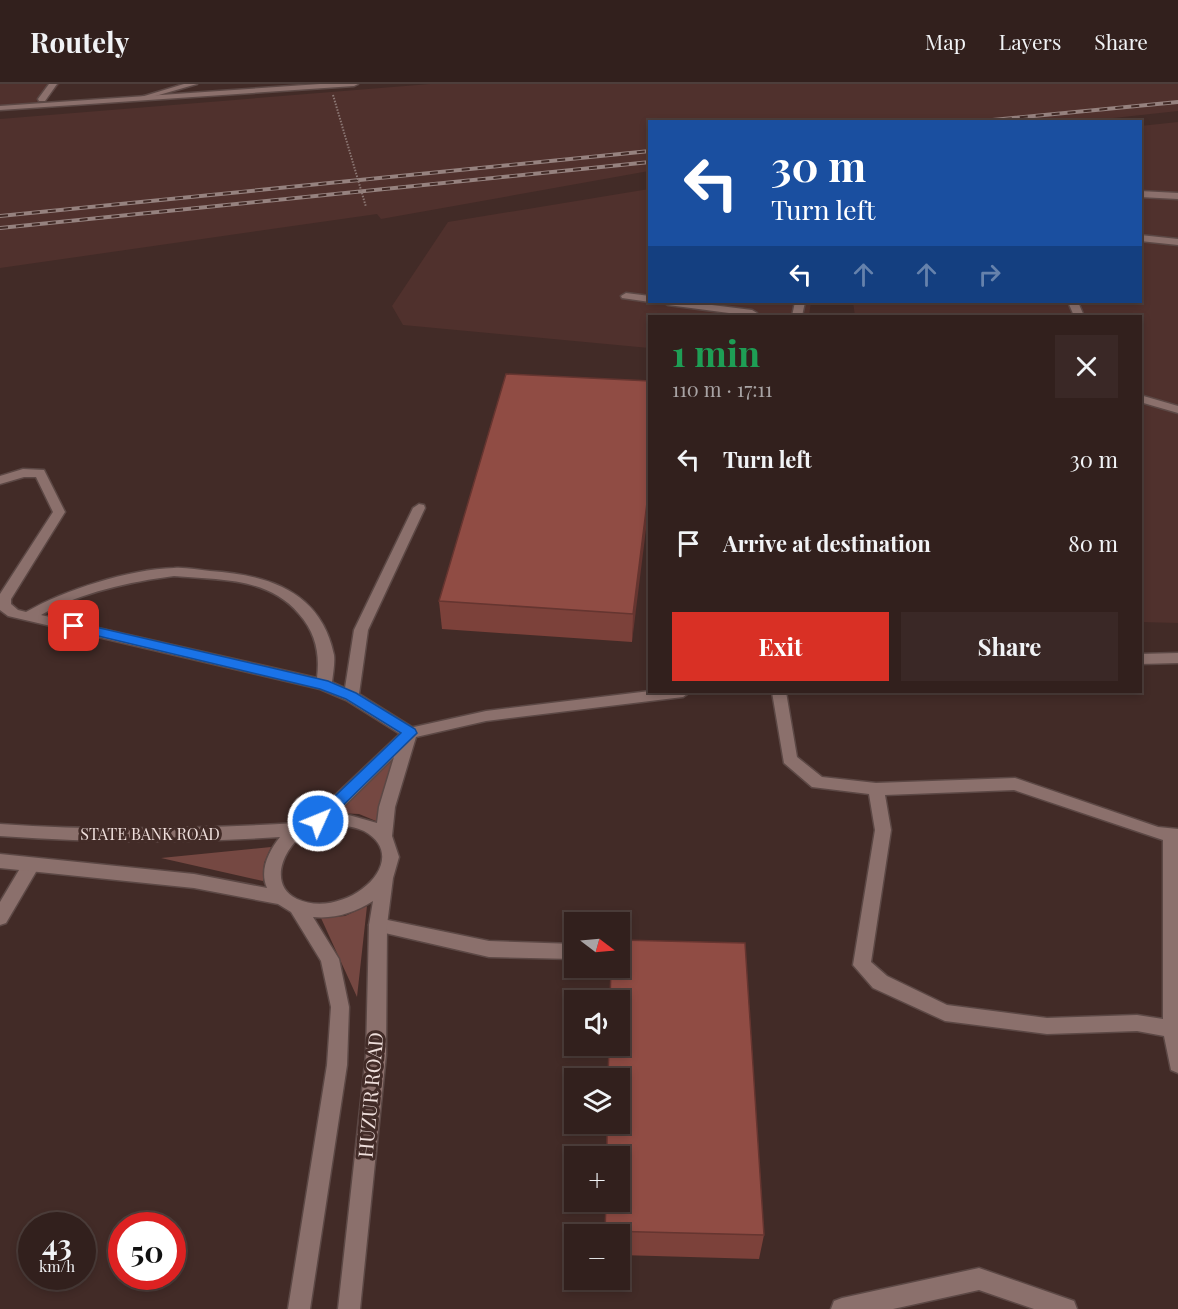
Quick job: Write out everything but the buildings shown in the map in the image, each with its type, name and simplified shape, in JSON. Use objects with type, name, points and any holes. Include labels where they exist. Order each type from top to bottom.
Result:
[{"type":"main road","points":[[42,99],[53,84]]},
{"type":"main road","points":[[145,97],[193,84]]},
{"type":"main road","points":[[0,108],[354,84]]},
{"type":"main road","points":[[1142,194],[1178,196]]},
{"type":"main road","points":[[1142,238],[1178,242]]},
{"type":"main road","points":[[626,296],[648,299]]},
{"type":"main road","points":[[678,303],[752,310]]},
{"type":"main road","points":[[1142,399],[1178,410]]},
{"type":"main road","points":[[0,480],[23,473],[40,473],[59,512],[4,599],[4,606],[14,613],[324,685],[351,696],[410,733]]},
{"type":"main road","points":[[351,696],[361,630],[419,508]]},
{"type":"main road","points":[[29,616],[55,601],[136,577],[174,572],[238,577],[272,586],[294,599],[316,624],[327,657],[324,685]]},
{"type":"main road","points":[[1142,659],[1178,658]]},
{"type":"main road","points":[[318,821],[410,733],[486,716],[675,693]]},
{"type":"main road","points":[[779,693],[790,759],[818,783],[876,789],[1015,784],[1157,833],[1175,835],[1175,1029],[1178,1064]]},
{"type":"main road","points":[[383,837],[387,807],[410,733]]},
{"type":"main road","points":[[876,789],[884,830],[862,964],[880,982],[945,1013],[1047,1026],[1137,1023],[1175,1029]]},
{"type":"main road","points":[[0,861],[194,881],[291,903],[317,912],[337,911],[364,899],[385,880],[390,865],[390,850],[383,837],[372,826],[356,820],[337,818],[318,821],[300,829],[285,841],[275,855],[271,871],[274,886],[291,903],[330,959],[340,1007],[337,1065],[299,1309]]},
{"type":"main road","name":"STATE BANK ROAD","points":[[0,830],[134,837],[205,836],[300,829]]},
{"type":"main road","points":[[0,918],[31,865]]},
{"type":"main road","name":"HUZUR ROAD","points":[[349,1309],[376,1055],[378,925],[385,880]]},
{"type":"main road","points":[[378,925],[489,949],[564,952]]},
{"type":"main road","points":[[842,1309],[979,1279],[1066,1309]]},
{"type":"path","points":[[333,95],[366,207]]},
{"type":"shaded area","points":[[0,84],[60,84],[44,103],[0,106]]},
{"type":"shaded area","points":[[430,84],[1178,84],[1178,111],[1095,120],[648,120],[648,171],[381,219],[377,214],[0,268],[0,119]]},
{"type":"shaded area","points":[[1178,122],[1178,623],[1142,622],[1142,315],[855,315],[853,303],[1142,303],[1142,126]]},
{"type":"shaded area","points":[[648,189],[648,303],[811,303],[809,315],[648,315],[648,348],[403,325],[392,306],[448,222]]},
{"type":"shaded area","points":[[395,756],[376,821],[359,814],[338,813]]},
{"type":"shaded area","points":[[271,847],[264,863],[263,881],[161,858]]},
{"type":"shaded area","points":[[367,906],[357,997],[321,918],[345,916]]},
{"type":"railway","points":[[993,120],[1178,102]]},
{"type":"railway","points":[[0,216],[648,151]]},
{"type":"railway","points":[[0,228],[648,162]]},
{"type":"route","points":[[74,626],[324,685],[351,696],[410,733],[318,821]]}]
